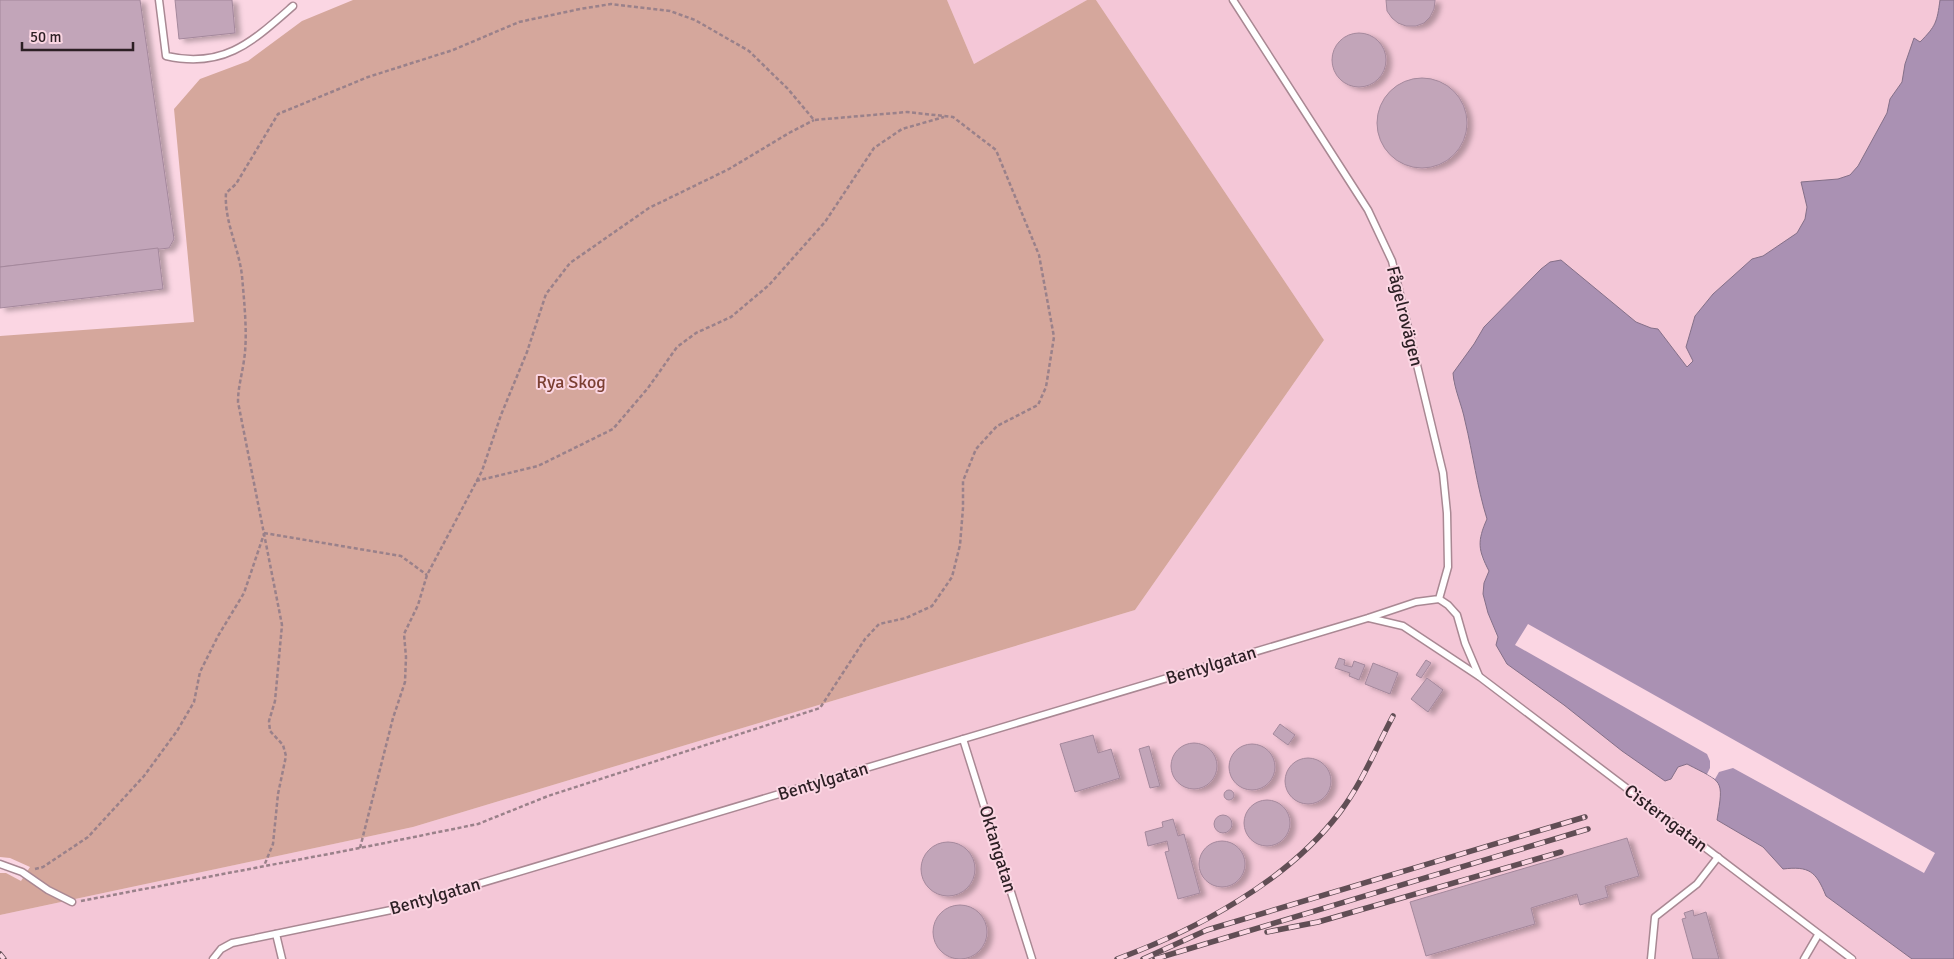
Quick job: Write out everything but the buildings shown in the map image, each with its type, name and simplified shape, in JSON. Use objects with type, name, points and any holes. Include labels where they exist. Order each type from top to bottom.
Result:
[{"type":"lane","points":[[159,0],[166,56],[179,59],[212,58],[233,52],[261,34],[293,6]]},
{"type":"lane","name":"Fågelrovägen","points":[[1233,0],[1368,210],[1392,261],[1443,473],[1447,513],[1448,567],[1439,599]]},
{"type":"lane","points":[[1368,618],[1416,602],[1439,599]]},
{"type":"lane","name":"Cisterngatan","points":[[1439,599],[1457,615],[1465,643],[1480,677]]},
{"type":"lane","name":"Cisterngatan","points":[[1368,618],[1403,626],[1480,677],[1852,959]]},
{"type":"lane","name":"Bentylgatan","points":[[212,959],[221,949],[232,943],[391,910],[1368,618]]},
{"type":"lane","name":"Oktangatan","points":[[963,739],[1032,959]]},
{"type":"lane","points":[[1651,959],[1655,917],[1697,884],[1718,857]]},
{"type":"lane","points":[[0,864],[22,872],[48,890],[72,902]]},
{"type":"lane","points":[[276,934],[282,959]]},
{"type":"lane","points":[[1804,959],[1818,935]]},
{"type":"path","points":[[264,866],[273,844],[278,794],[286,756],[283,745],[270,731],[269,721],[276,701],[282,625],[238,402],[238,384],[244,359],[244,312],[241,273],[225,206],[226,193],[236,184],[278,114],[368,77],[453,50],[519,22],[611,4],[670,11],[695,20],[749,51],[788,89],[814,120]]},
{"type":"path","points":[[72,902],[360,848],[478,824],[548,796],[820,708],[865,639],[879,624],[906,618],[932,606],[952,578],[960,544],[964,508],[963,481],[976,449],[997,426],[1038,405],[1046,387],[1054,337],[1040,255],[996,150],[953,117],[907,112],[814,120],[729,168],[649,208],[570,263],[546,294],[527,352],[501,415],[482,471],[427,575],[418,605],[404,634],[406,657],[405,682],[393,718],[360,848]]},
{"type":"path","points":[[476,482],[538,466],[613,429],[648,388],[677,347],[696,333],[731,316],[769,285],[825,222],[874,148],[902,129],[946,116]]},
{"type":"path","points":[[264,533],[401,556],[427,575]]},
{"type":"path","points":[[30,870],[43,867],[88,837],[144,776],[177,731],[194,702],[200,672],[218,636],[244,593],[264,533]]},
{"type":"shaded area","points":[[947,0],[1087,0],[974,64]]},
{"type":"shaded area","points":[[1096,0],[1940,0],[1937,23],[1920,43],[1914,39],[1905,64],[1902,82],[1890,99],[1887,113],[1858,166],[1851,175],[1838,179],[1802,182],[1807,207],[1805,219],[1797,233],[1763,256],[1752,259],[1713,294],[1695,315],[1686,347],[1693,361],[1687,367],[1658,329],[1636,322],[1561,260],[1541,269],[1484,327],[1453,382],[1466,423],[1481,499],[1487,519],[1480,535],[1481,557],[1489,571],[1484,583],[1488,613],[1507,664],[1671,779],[1678,767],[1687,764],[1715,779],[1722,791],[1717,820],[1763,847],[1783,868],[1800,867],[1809,870],[1822,884],[1826,896],[1912,959],[0,959],[0,915],[413,827],[1135,610],[1324,340]]},
{"type":"shaded area","points":[[1940,0],[1954,0],[1954,959],[1912,959],[1826,896],[1819,881],[1810,872],[1799,868],[1783,869],[1763,847],[1717,820],[1720,789],[1714,779],[1687,764],[1678,767],[1671,779],[1665,781],[1507,664],[1496,645],[1498,637],[1488,613],[1483,594],[1484,583],[1489,571],[1481,551],[1480,540],[1487,519],[1453,373],[1484,327],[1541,269],[1550,262],[1561,260],[1636,322],[1658,329],[1687,367],[1693,361],[1686,347],[1695,316],[1713,294],[1752,259],[1763,256],[1797,233],[1805,219],[1807,207],[1801,182],[1838,179],[1850,175],[1858,166],[1887,113],[1890,99],[1902,82],[1905,64],[1914,38],[1920,42],[1933,27],[1937,19]]},
{"type":"green space","name":"Rya Skog","points":[[353,0],[947,0],[974,64],[1087,0],[1096,0],[1324,340],[1135,610],[413,827],[0,915],[0,873],[6,873],[21,881],[30,867],[10,858],[0,857],[0,336],[194,322],[174,109],[200,79],[248,61],[302,21]]},
{"type":"pier","points":[[1528,624],[1935,853],[1924,873],[1733,768],[1719,772],[1715,779],[1707,774],[1710,768],[1710,761],[1707,754],[1515,645]]},
{"type":"railway","points":[[1117,959],[1178,934],[1209,918],[1267,881],[1294,860],[1319,837],[1348,801],[1393,716]]},
{"type":"railway","points":[[1143,959],[1207,930],[1585,817]]},
{"type":"railway","points":[[1155,959],[1588,829]]},
{"type":"railway","points":[[1267,932],[1318,922],[1561,852]]},
{"type":"railway","points":[[0,954],[4,959]]}]
